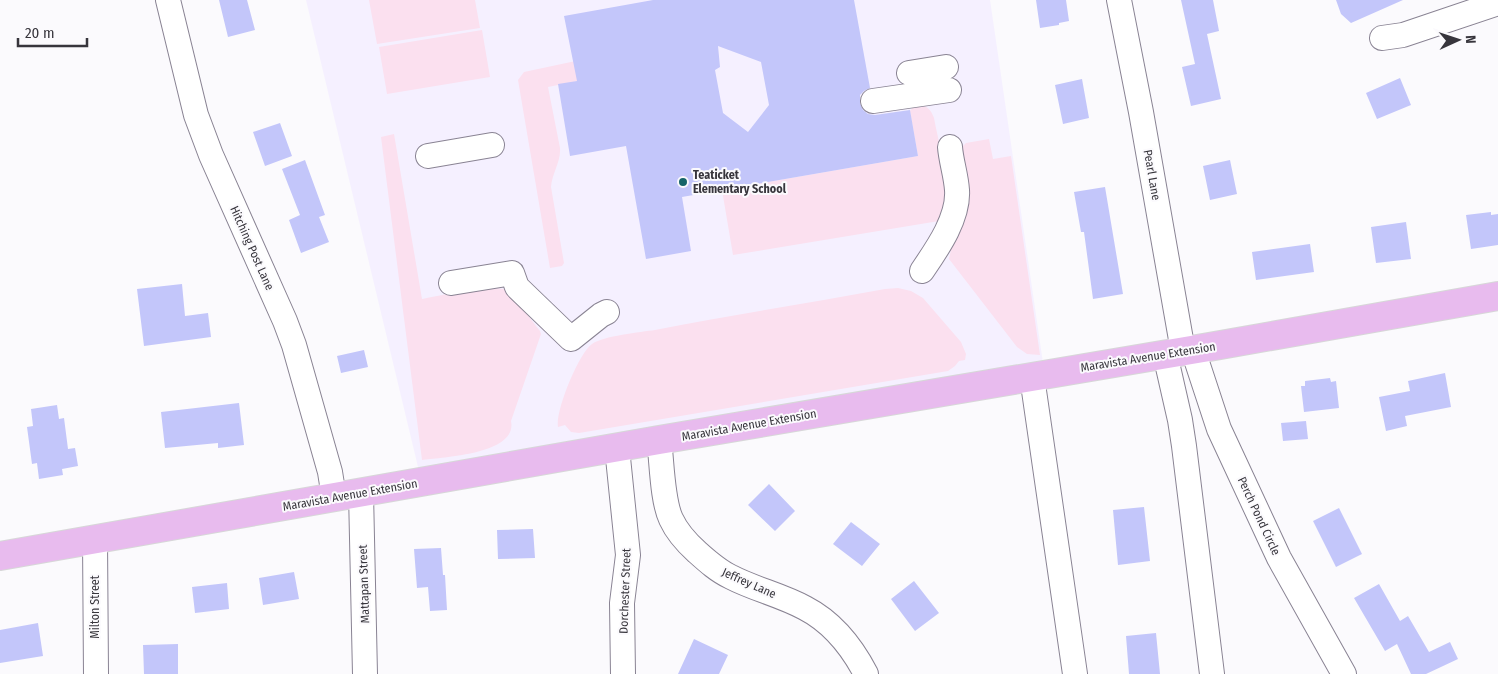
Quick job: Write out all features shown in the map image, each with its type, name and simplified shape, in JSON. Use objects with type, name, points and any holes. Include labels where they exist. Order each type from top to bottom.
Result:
[{"type":"main road","name":"Maravista Avenue Extension","points":[[0,556],[659,440],[1498,296]]},
{"type":"street","name":"Hitching Post Lane","points":[[168,0],[196,115],[211,155],[294,345],[330,472],[334,497]]},
{"type":"street","name":"Pearl Lane","points":[[1119,0],[1141,112],[1180,352]]},
{"type":"street","points":[[1382,38],[1403,35],[1498,3]]},
{"type":"street","points":[[873,101],[948,78],[909,73]]},
{"type":"street","points":[[428,156],[492,145]]},
{"type":"street","points":[[922,271],[943,239],[956,205],[957,189],[950,147]]},
{"type":"street","points":[[451,283],[512,273],[517,286],[572,339],[607,312]]},
{"type":"street","points":[[1180,352],[1180,420],[1212,674]]},
{"type":"street","name":"Perch Pond Circle","points":[[1180,352],[1279,558],[1344,674]]},
{"type":"street","points":[[1032,377],[1075,674]]},
{"type":"street","name":"Jeffrey Lane","points":[[659,440],[666,505],[677,530],[688,544],[715,567],[730,576],[804,607],[818,616],[837,632],[847,644],[866,674]]},
{"type":"street","name":"Dorchester Street","points":[[617,448],[628,554],[622,602],[623,674]]},
{"type":"street","name":"Mattapan Street","points":[[361,493],[365,674]]},
{"type":"street","name":"Milton Street","points":[[95,540],[96,674]]},
{"type":"shaded area","name":"Teaticket Elementary School","points":[[306,0],[990,0],[1043,363],[419,471]]},
{"type":"shaded area","points":[[369,0],[475,0],[480,28],[377,44]]},
{"type":"shaded area","points":[[482,30],[490,77],[387,94],[379,47]]},
{"type":"shaded area","points":[[585,59],[588,79],[548,87],[560,148],[551,187],[564,263],[562,266],[550,268],[518,80],[524,72]]},
{"type":"shaded area","points":[[914,106],[927,107],[933,115],[945,173],[944,210],[939,221],[733,255],[722,190],[918,156],[910,111]]},
{"type":"shaded area","points":[[394,134],[422,299],[480,289],[492,288],[508,291],[541,334],[511,421],[510,432],[503,441],[477,452],[422,460],[381,137]]},
{"type":"shaded area","points":[[989,139],[993,159],[1011,156],[1040,355],[1027,354],[1017,347],[949,259],[961,148],[966,143]]},
{"type":"shaded area","points":[[898,288],[911,291],[923,298],[961,342],[966,354],[965,360],[959,361],[948,371],[579,433],[571,432],[565,425],[558,427],[560,409],[569,383],[587,349],[597,341],[622,335]]},
{"type":"building","points":[[219,0],[247,0],[255,30],[228,37]]},
{"type":"building","points":[[653,0],[854,0],[870,88],[860,95],[860,103],[863,110],[868,114],[875,115],[910,110],[918,156],[682,197],[691,251],[646,259],[626,146],[570,156],[558,84],[577,81],[564,16]],"holes":[[[718,46],[761,62],[769,105],[748,132],[723,113],[715,70],[720,67]]]},
{"type":"building","points":[[1036,0],[1066,0],[1069,21],[1059,23],[1059,25],[1040,28]]},
{"type":"building","points":[[1181,0],[1213,0],[1219,31],[1207,34],[1221,99],[1191,106],[1182,67],[1195,64]]},
{"type":"building","points":[[1336,0],[1403,0],[1351,23],[1341,14]]},
{"type":"building","points":[[1400,78],[1411,105],[1377,119],[1366,93]]},
{"type":"building","points":[[1082,79],[1089,118],[1063,124],[1055,85]]},
{"type":"building","points":[[280,123],[292,156],[265,166],[253,132]]},
{"type":"building","points":[[305,160],[325,215],[319,217],[329,242],[301,253],[289,220],[300,215],[282,169]]},
{"type":"building","points":[[1230,160],[1237,194],[1210,200],[1203,166]]},
{"type":"building","points":[[1105,187],[1123,294],[1093,299],[1084,232],[1081,232],[1074,192]]},
{"type":"building","points":[[1491,212],[1491,215],[1498,214],[1498,245],[1471,249],[1466,215]]},
{"type":"building","points":[[1406,222],[1411,259],[1376,263],[1371,227]]},
{"type":"building","points":[[1310,244],[1314,272],[1256,280],[1252,252]]},
{"type":"building","points":[[182,284],[185,316],[208,313],[211,337],[144,346],[137,289]]},
{"type":"building","points":[[364,350],[368,367],[341,373],[337,356]]},
{"type":"building","points":[[1445,373],[1451,407],[1405,416],[1407,426],[1386,431],[1379,397],[1410,391],[1408,381]]},
{"type":"building","points":[[1330,378],[1331,382],[1336,381],[1339,408],[1304,412],[1301,386],[1305,386],[1305,381]]},
{"type":"building","points":[[239,403],[244,445],[218,448],[218,443],[165,448],[161,412]]},
{"type":"building","points":[[57,405],[59,419],[64,418],[68,449],[75,448],[78,466],[62,469],[63,475],[39,479],[37,463],[32,464],[27,427],[33,426],[31,409]]},
{"type":"building","points":[[1306,421],[1308,439],[1283,441],[1281,423]]},
{"type":"building","points":[[769,484],[795,511],[775,531],[748,505]]},
{"type":"building","points":[[1144,507],[1150,561],[1118,565],[1113,510]]},
{"type":"building","points":[[1339,508],[1362,554],[1336,567],[1313,521]]},
{"type":"building","points":[[851,522],[880,544],[862,566],[833,544]]},
{"type":"building","points":[[533,529],[535,558],[498,559],[497,530]]},
{"type":"building","points":[[441,548],[447,610],[430,611],[428,587],[417,588],[414,549]]},
{"type":"building","points":[[294,572],[299,599],[263,605],[259,578]]},
{"type":"building","points":[[914,581],[939,613],[915,631],[891,599]]},
{"type":"building","points":[[227,583],[229,609],[195,613],[192,587]]},
{"type":"building","points":[[1379,584],[1400,621],[1408,616],[1429,652],[1450,642],[1458,659],[1426,674],[1411,674],[1397,644],[1385,651],[1354,598]]},
{"type":"building","points":[[38,623],[43,656],[0,663],[0,630]]},
{"type":"building","points":[[1156,633],[1160,674],[1129,674],[1126,636]]},
{"type":"building","points":[[694,639],[728,655],[719,674],[678,674]]},
{"type":"building","points":[[178,644],[178,674],[144,674],[143,645]]},
{"type":"place","name":"Teaticket Elementary School","points":[[683,182]]}]
